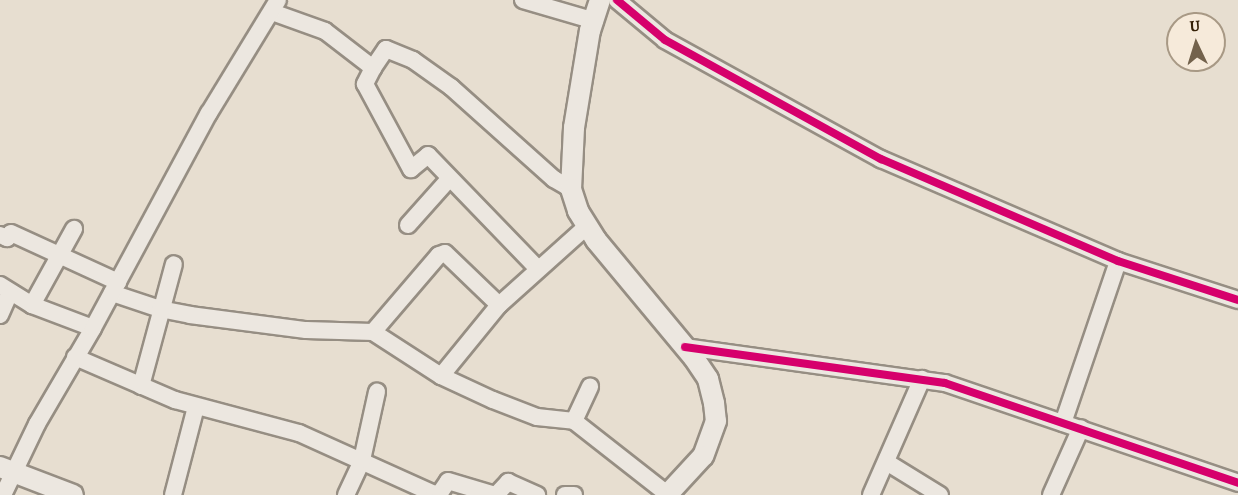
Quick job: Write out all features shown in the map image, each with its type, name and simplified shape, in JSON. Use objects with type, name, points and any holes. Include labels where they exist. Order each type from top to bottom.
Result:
[{"type":"street","points":[[523,0],[595,21]]},
{"type":"street","points":[[0,235],[7,238],[11,233],[160,309],[306,330],[373,332],[441,375],[537,417],[574,421],[670,494],[703,456],[716,420],[708,379],[685,347],[587,226],[571,189],[574,128],[590,30],[595,21],[600,0]]},
{"type":"street","points":[[617,0],[665,40],[881,159],[1118,261],[1238,300]]},
{"type":"street","points":[[3,495],[8,469],[93,328],[209,113],[275,6],[324,31],[373,68]]},
{"type":"street","points":[[538,269],[449,180],[428,155],[411,170],[401,156],[379,104],[365,84],[373,68],[389,49],[413,60],[451,87],[554,179],[571,189]]},
{"type":"street","points":[[408,225],[449,180]]},
{"type":"street","points":[[441,375],[499,305],[587,226]]},
{"type":"street","points":[[32,305],[74,229]]},
{"type":"street","points":[[373,332],[436,258],[445,253],[499,305]]},
{"type":"street","points":[[1063,423],[1118,261]]},
{"type":"street","points":[[141,386],[174,264]]},
{"type":"street","points":[[0,315],[5,289],[32,305],[93,328]]},
{"type":"street","points":[[685,347],[922,379],[974,391],[1238,483]]},
{"type":"street","points":[[75,357],[196,407],[299,433],[434,494],[440,493],[448,481],[496,495],[508,482],[537,495]]},
{"type":"street","points":[[871,495],[888,463],[922,379]]},
{"type":"street","points":[[574,421],[590,386]]},
{"type":"street","points":[[346,495],[362,460],[377,392]]},
{"type":"street","points":[[173,495],[196,407]]},
{"type":"street","points":[[1051,495],[1080,428]]},
{"type":"street","points":[[888,463],[940,495]]},
{"type":"street","points":[[8,469],[73,495]]},
{"type":"street","points":[[565,495],[574,495]]},
{"type":"cycle path","points":[[617,0],[665,40],[881,159],[1118,261],[1238,300]]},
{"type":"cycle path","points":[[685,347],[945,383],[1238,483]]}]
